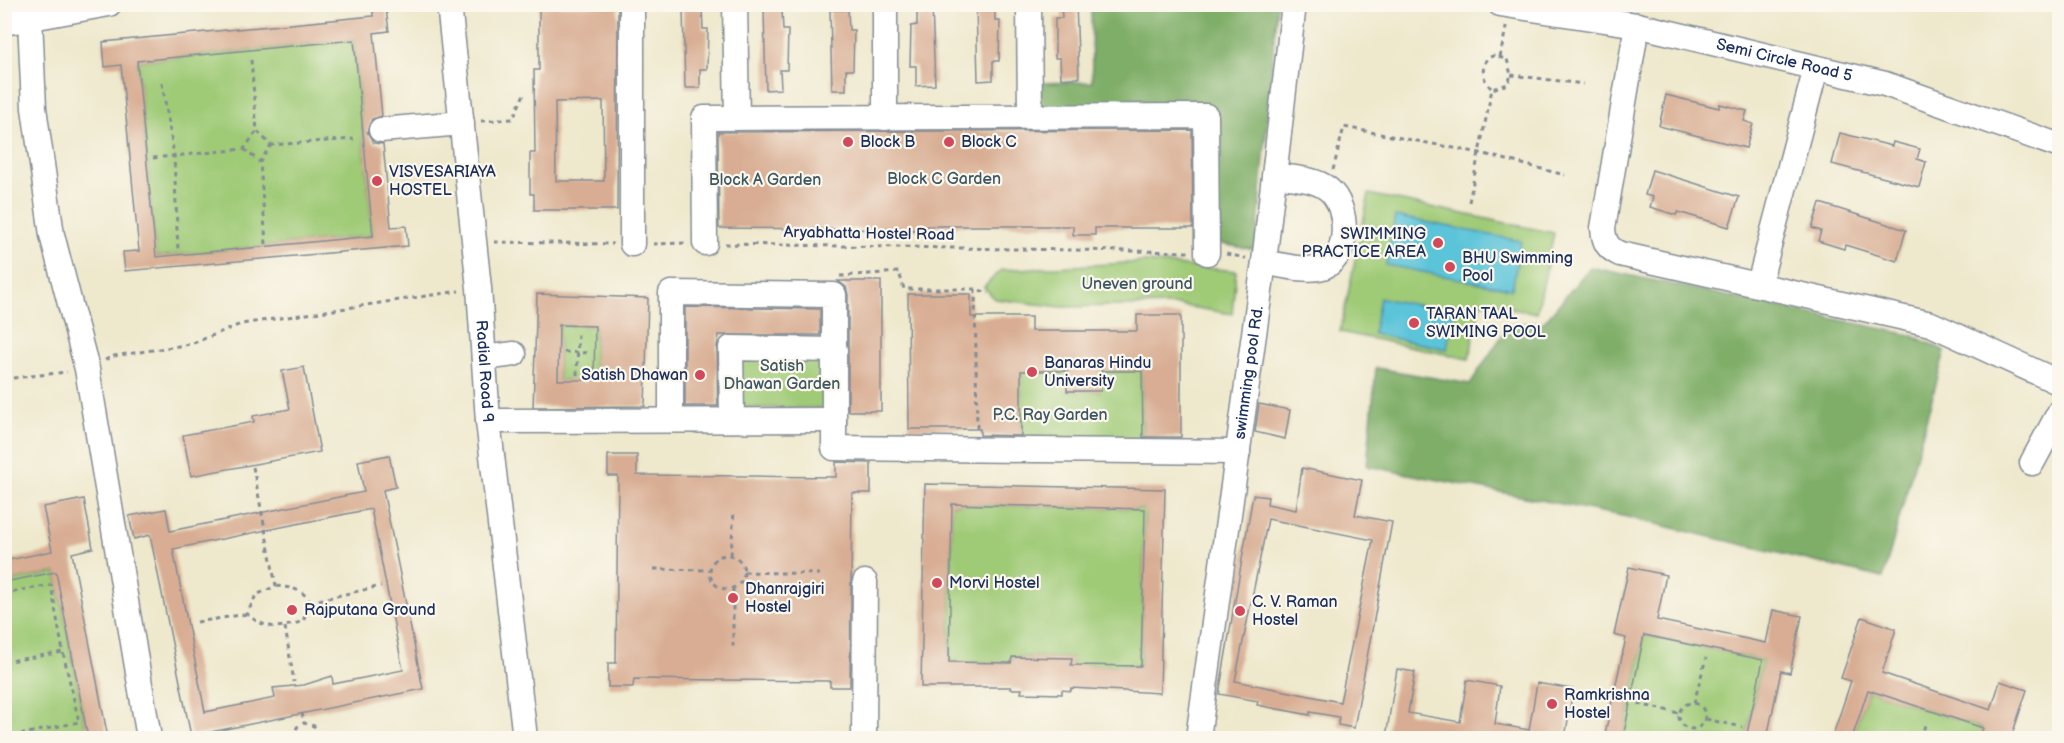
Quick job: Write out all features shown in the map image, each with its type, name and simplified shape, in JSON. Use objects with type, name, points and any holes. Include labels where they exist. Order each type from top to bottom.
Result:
[{"type":"street","points":[[4,23],[109,4]]},
{"type":"street","name":"Radial Road 9","points":[[449,4],[479,288],[488,421],[525,738]]},
{"type":"street","points":[[632,4],[632,244]]},
{"type":"street","points":[[735,4],[737,118]]},
{"type":"street","points":[[885,4],[885,118]]},
{"type":"street","points":[[1029,4],[1030,116]]},
{"type":"street","name":"swimming pool Rd.","points":[[1198,738],[1264,262],[1294,4]]},
{"type":"street","name":"Semi Circle Road 5","points":[[1506,5],[1637,25],[1885,84],[2060,146]]},
{"type":"street","points":[[30,18],[34,108],[51,235],[87,369],[149,738]]},
{"type":"street","points":[[1637,25],[1603,228],[1604,240],[1609,249],[1620,254],[1931,324],[2060,383]]},
{"type":"street","points":[[1759,284],[1815,68]]},
{"type":"street","points":[[705,243],[704,118],[1206,116],[1207,253]]},
{"type":"street","points":[[381,130],[462,123]]},
{"type":"street","points":[[1264,262],[1303,268],[1321,268],[1337,257],[1342,238],[1343,216],[1337,198],[1328,189],[1313,182],[1275,175]]},
{"type":"street","points":[[671,420],[671,293],[834,295],[834,448],[1238,452]]},
{"type":"street","points":[[732,420],[731,348],[835,350]]},
{"type":"street","points":[[484,358],[514,354]]},
{"type":"street","points":[[2032,463],[2060,411]]},
{"type":"street","points":[[488,421],[834,420]]},
{"type":"street","points":[[864,738],[865,582]]},
{"type":"path","points":[[1500,57],[1506,5]]},
{"type":"path","points":[[1469,202],[1492,89],[1484,79],[1483,65],[1486,58],[1507,59],[1511,75],[1508,84],[1492,89]]},
{"type":"path","points":[[251,60],[257,131],[271,145],[354,139]]},
{"type":"path","points":[[1511,75],[1584,84]]},
{"type":"path","points":[[162,83],[174,155],[178,252]]},
{"type":"path","points":[[462,123],[513,119],[524,94]]},
{"type":"path","points":[[1328,189],[1344,127],[1480,153],[1565,175]]},
{"type":"path","points":[[244,149],[257,131]]},
{"type":"path","points":[[266,244],[261,162],[271,145]]},
{"type":"path","points":[[153,158],[244,149],[261,162]]},
{"type":"path","name":"Aryabhatta Hostel Road","points":[[474,241],[1207,253],[1228,254],[1264,262]]},
{"type":"path","points":[[834,295],[833,276],[899,272],[904,289],[975,289],[989,294]]},
{"type":"path","points":[[4,379],[87,369],[114,356],[190,344],[241,324],[479,288]]},
{"type":"path","points":[[975,289],[977,449]]},
{"type":"path","points":[[577,375],[578,330]]},
{"type":"path","points":[[564,352],[590,353]]},
{"type":"path","points":[[253,467],[276,586]]},
{"type":"path","points":[[730,555],[734,511]]},
{"type":"path","points":[[730,555],[738,560],[744,572],[742,580],[727,590],[715,585],[710,570],[718,557],[730,555]]},
{"type":"path","points":[[654,569],[710,570]]},
{"type":"path","points":[[744,572],[820,574]]},
{"type":"path","points":[[4,593],[51,585],[79,722],[4,738]]},
{"type":"path","points":[[247,614],[256,595],[276,586],[298,588],[310,602]]},
{"type":"path","points":[[310,602],[381,586]]},
{"type":"path","points":[[733,588],[733,647]]},
{"type":"path","points":[[247,614],[259,625],[271,628],[285,627],[303,621],[310,602]]},
{"type":"path","points":[[197,622],[247,614]]},
{"type":"path","points":[[285,627],[294,682]]},
{"type":"path","points":[[4,662],[63,652]]},
{"type":"path","points":[[1694,703],[1706,658]]},
{"type":"path","points":[[1694,703],[1704,708],[1706,719],[1700,728],[1689,730],[1681,724],[1679,713],[1685,705],[1694,703]]},
{"type":"path","points":[[1638,704],[1679,713]]},
{"type":"path","points":[[302,713],[304,723]]},
{"type":"path","points":[[1706,719],[1742,727]]},
{"type":"path","points":[[1921,738],[1926,722]]},
{"type":"path","points":[[294,738],[297,728],[304,723]]},
{"type":"path","points":[[304,723],[314,726],[318,738]]},
{"type":"path","points":[[1687,738],[1689,730]]},
{"type":"green space","points":[[1091,5],[1277,5],[1256,250],[1211,242],[1212,108],[1035,109],[1034,83],[1092,82]]},
{"type":"green space","points":[[354,40],[373,236],[156,257],[137,61]]},
{"type":"green space","name":"BHU Swimming Pool","points":[[1369,194],[1554,233],[1537,313],[1481,302],[1469,359],[1340,332]]},
{"type":"green space","name":"Uneven ground","points":[[1146,262],[1236,271],[1232,314],[1178,305],[1062,307],[995,299],[984,287],[1001,270]]},
{"type":"green space","points":[[1590,267],[1911,335],[1945,351],[1883,578],[1627,517],[1367,466],[1376,368],[1470,384],[1509,325],[1544,322]]},
{"type":"green space","points":[[574,318],[582,318],[582,326],[595,326],[594,380],[572,388],[572,380],[558,380],[559,325],[573,326]]},
{"type":"green space","name":"Satish Dhawan Garden","points":[[721,343],[843,343],[843,408],[721,408]]},
{"type":"green space","name":"P.C. Ray Garden","points":[[1021,371],[1067,371],[1068,391],[1100,391],[1101,371],[1142,371],[1143,447],[1021,445]]},
{"type":"green space","name":"Morvi Hostel","points":[[952,504],[1145,509],[1141,666],[1071,665],[1071,658],[1012,657],[1011,663],[949,662]]},
{"type":"green space","points":[[56,572],[87,735],[69,738],[5,738],[5,582]]},
{"type":"green space","points":[[1644,635],[1763,660],[1746,738],[1623,738]]},
{"type":"green space","points":[[1868,690],[1983,728],[1980,738],[1852,738]]},
{"type":"water","points":[[1395,216],[1521,241],[1512,289],[1386,265]]},
{"type":"water","name":"TARAN TAAL SWIMING POOL","points":[[1380,298],[1454,312],[1447,349],[1373,334]]},
{"type":"building","points":[[976,4],[995,4],[995,21],[1000,21],[999,61],[993,61],[993,80],[978,81]]},
{"type":"building","points":[[1061,4],[1076,4],[1079,78],[1061,79],[1060,58],[1055,58],[1055,18],[1062,18]]},
{"type":"building","points":[[539,6],[618,6],[617,210],[534,210],[534,194],[530,194],[530,153],[535,153],[534,70],[539,70]],"holes":[[[603,101],[604,181],[556,181],[555,102]]]},
{"type":"building","points":[[917,6],[932,6],[935,85],[916,86],[916,66],[910,66],[911,26],[917,25]]},
{"type":"building","points":[[702,8],[703,29],[708,29],[707,69],[700,69],[700,88],[685,88],[683,9]]},
{"type":"building","name":"VISVESARIAYA HOSTEL","points":[[386,9],[389,31],[374,33],[382,116],[372,119],[367,132],[374,143],[383,144],[391,227],[406,226],[408,246],[125,271],[123,252],[139,251],[121,65],[105,67],[103,42],[373,16],[373,11]],"holes":[[[354,40],[373,236],[156,257],[137,61]]]},
{"type":"building","points":[[764,10],[782,10],[783,30],[788,30],[787,70],[780,70],[781,89],[766,90]]},
{"type":"building","points":[[830,10],[848,10],[849,30],[854,30],[853,70],[846,70],[846,90],[832,90]]},
{"type":"building","points":[[1666,95],[1719,108],[1720,104],[1747,111],[1744,121],[1753,124],[1746,148],[1659,126]]},
{"type":"building","points":[[1192,130],[1193,228],[1095,228],[1095,235],[1073,235],[1073,226],[927,226],[926,230],[719,228],[718,132]]},
{"type":"building","points":[[1840,133],[1892,146],[1893,142],[1920,149],[1917,159],[1926,162],[1919,187],[1832,164]]},
{"type":"building","points":[[1652,170],[1739,197],[1729,227],[1678,212],[1676,215],[1650,207],[1653,197],[1645,195]]},
{"type":"building","points":[[1820,203],[1906,230],[1897,261],[1845,245],[1844,249],[1818,241],[1821,231],[1812,228]]},
{"type":"building","points":[[838,281],[881,281],[881,411],[848,411],[848,295],[846,287]]},
{"type":"building","points":[[537,294],[648,298],[645,406],[533,407]],"holes":[[[559,325],[595,326],[594,380],[558,380]]]},
{"type":"building","points":[[908,294],[971,294],[971,317],[1031,317],[1031,331],[1137,331],[1137,315],[1181,315],[1181,437],[1143,437],[1142,371],[1101,371],[1101,391],[1067,391],[1067,371],[1021,371],[1021,436],[980,435],[980,429],[909,429]]},
{"type":"building","points":[[685,307],[820,309],[820,335],[719,335],[717,348],[718,406],[685,406]]},
{"type":"building","points":[[304,367],[320,452],[191,476],[183,435],[254,422],[253,416],[290,409],[282,371]]},
{"type":"building","points":[[1259,404],[1290,410],[1285,439],[1255,432]]},
{"type":"building","points":[[389,455],[396,487],[383,490],[423,689],[191,736],[150,535],[134,539],[129,516],[166,509],[170,531],[364,492],[358,461]],"holes":[[[371,509],[403,670],[333,684],[332,676],[304,685],[273,688],[275,698],[205,712],[173,549]]]},
{"type":"building","name":"Dhanrajgiri Hostel","points":[[608,455],[637,455],[637,475],[836,477],[836,462],[871,463],[871,493],[852,493],[850,687],[830,687],[830,681],[634,679],[633,687],[608,687],[608,663],[616,663],[618,476],[608,476]]},
{"type":"building","name":"C. V. Raman Hostel","points":[[1302,468],[1362,480],[1355,515],[1392,522],[1354,728],[1338,725],[1339,717],[1310,712],[1310,715],[1257,705],[1258,701],[1219,694],[1253,495],[1268,497],[1267,504],[1296,510]],"holes":[[[1268,519],[1373,540],[1340,702],[1235,681]]]},
{"type":"building","name":"Morvi Hostel","points":[[925,484],[1165,489],[1160,693],[1071,688],[1071,691],[1062,690],[1062,694],[1021,693],[1022,689],[1010,689],[1011,687],[921,687]],"holes":[[[952,504],[1145,509],[1141,666],[1071,665],[1072,658],[1012,657],[1011,663],[949,662]]]},
{"type":"building","points":[[84,499],[93,548],[72,553],[108,738],[88,738],[56,572],[4,582],[4,561],[52,551],[43,507]]},
{"type":"building","points":[[1629,567],[1666,575],[1657,620],[1766,643],[1773,610],[1802,616],[1790,673],[1781,671],[1767,738],[1746,738],[1763,660],[1644,635],[1623,738],[1604,738],[1626,638],[1614,635]]},
{"type":"building","points":[[1862,617],[1896,629],[1882,673],[1991,710],[2000,681],[2027,690],[2011,738],[1980,738],[1983,728],[1868,690],[1852,738],[1832,738],[1851,681],[1841,678]]},
{"type":"building","name":"Ramkrishna Hostel","points":[[1397,669],[1415,672],[1408,713],[1460,722],[1467,680],[1500,686],[1495,724],[1529,730],[1537,683],[1573,689],[1565,738],[1386,737]]},
{"type":"place","name":"Block B","points":[[848,142]]},
{"type":"place","name":"Block C","points":[[949,142]]},
{"type":"place","name":"VISVESARIAYA HOSTEL","points":[[377,181]]},
{"type":"place","name":"SWIMMING PRACTICE AREA","points":[[1438,243]]},
{"type":"place","name":"BHU Swimming Pool","points":[[1450,267]]},
{"type":"place","name":"TARAN TAAL SWIMING POOL","points":[[1414,323]]},
{"type":"place","name":"Banaras Hindu University","points":[[1032,372]]},
{"type":"place","name":"Satish Dhawan","points":[[700,375]]},
{"type":"place","name":"Morvi Hostel","points":[[937,583]]},
{"type":"place","name":"Dhanrajgiri Hostel","points":[[733,598]]},
{"type":"place","name":"Rajputana Ground","points":[[292,610]]},
{"type":"place","name":"C. V. Raman Hostel","points":[[1240,611]]},
{"type":"place","name":"Ramkrishna Hostel","points":[[1552,704]]},
{"type":"park label","name":"Block C Garden","points":[[944,179]]},
{"type":"park label","name":"Block A Garden","points":[[765,180]]}]
